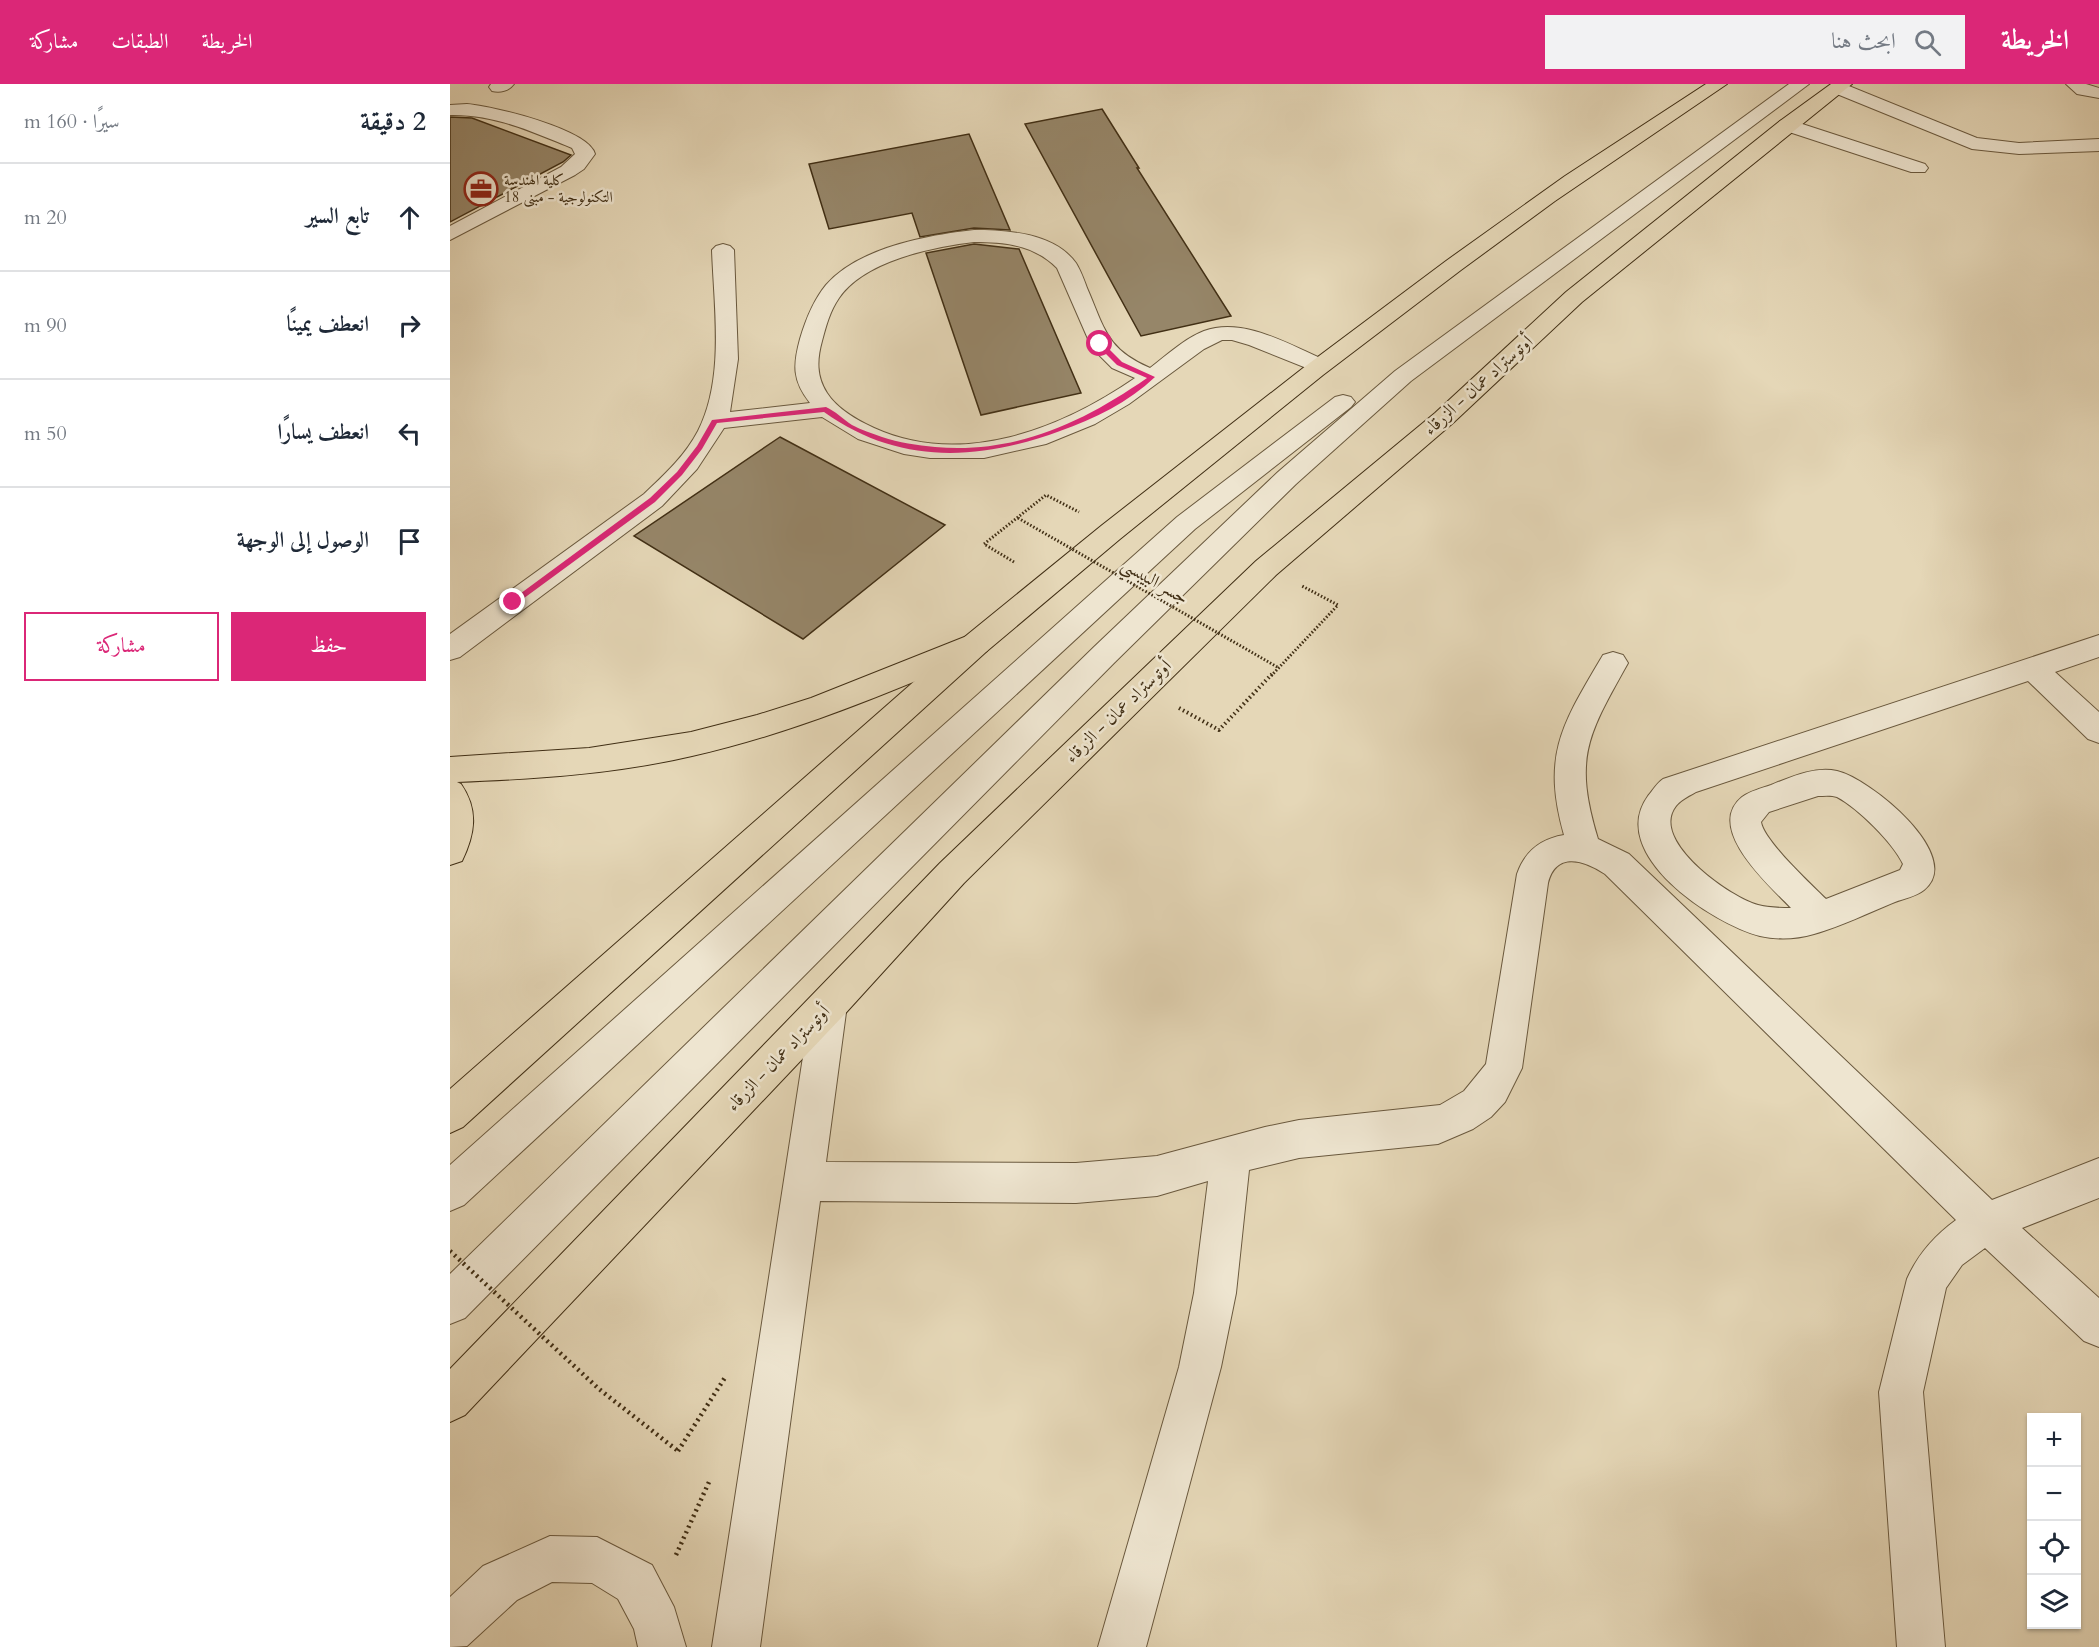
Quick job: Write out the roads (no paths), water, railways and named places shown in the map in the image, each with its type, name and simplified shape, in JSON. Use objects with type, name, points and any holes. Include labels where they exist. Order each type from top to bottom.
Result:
[{"type":"main road","points":[[450,1114],[977,643],[1073,563],[1319,366],[1526,213],[1718,84]]},
{"type":"main road","name":"أوتوستراد عمان - الزرقاء","points":[[450,1400],[829,1005],[952,873],[1266,568],[1444,418],[1574,297],[1787,125],[1840,86]]},
{"type":"main road","points":[[450,770],[533,767],[628,756],[723,737],[815,710],[977,643]]},
{"type":"main road","points":[[450,793],[456,800],[459,825],[450,851]]},
{"type":"street","points":[[450,1191],[1186,523],[1388,368],[1780,84]]},
{"type":"street","points":[[450,1303],[1087,672],[1287,478],[1402,376],[1800,84]]},
{"type":"street","points":[[2075,84],[2083,90],[2099,93]]},
{"type":"street","points":[[1840,86],[1972,143],[2014,150],[2099,145]]},
{"type":"street","points":[[450,110],[472,109],[493,112],[579,144],[584,148],[585,154],[577,165],[568,171],[450,234]]},
{"type":"street","points":[[1787,125],[1918,168]]},
{"type":"street","points":[[1152,377],[1120,363],[1100,344],[1067,266],[1060,258],[1038,244],[1023,240],[971,236],[937,242],[882,259],[862,268],[835,288],[816,318],[805,366],[811,388],[826,409],[850,426],[881,439],[907,446],[960,451],[988,450],[1022,443],[1084,420],[1111,406],[1152,377],[1207,338],[1221,333],[1244,336],[1319,366]]},
{"type":"street","points":[[450,649],[652,500],[680,474],[700,447],[714,421],[723,397],[726,373],[723,250]]},
{"type":"street","points":[[714,421],[826,409]]},
{"type":"street","points":[[1821,917],[1753,841],[1744,825],[1745,817],[1749,809],[1758,803],[1822,783],[1838,784],[1860,795],[1910,846],[1919,864],[1918,873],[1912,880],[1821,917],[1806,922],[1782,923],[1757,920],[1716,902],[1698,889],[1669,860],[1658,842],[1654,823],[1658,806],[1669,792],[1685,783],[2099,646]]},
{"type":"street","points":[[1584,848],[1573,813],[1568,779],[1570,748],[1580,720],[1613,663]]},
{"type":"street","points":[[2033,668],[2099,731]]},
{"type":"street","points":[[806,1181],[1064,1183],[1117,1181],[1156,1176],[1299,1139],[1438,1125],[1459,1117],[1479,1104],[1494,1088],[1503,1068],[1531,883],[1539,862],[1559,849],[1584,848],[1602,854],[1617,864],[1986,1222],[2099,1326]]},
{"type":"street","points":[[736,1647],[806,1181],[829,1005]]},
{"type":"street","points":[[1122,1647],[1200,1367],[1215,1293],[1231,1155]]},
{"type":"street","points":[[1921,1647],[1901,1392],[1929,1279],[1948,1251],[1986,1222],[2099,1178]]},
{"type":"street","points":[[450,1629],[500,1583],[550,1559],[597,1560],[635,1582],[656,1628]]},
{"type":"place","name":"كلية الهندسة التكنولوجية - مبنى 18","points":[[481,189]]}]
